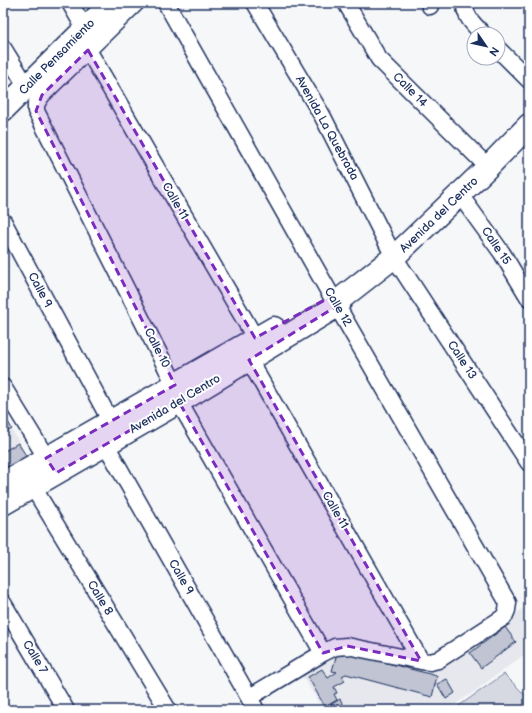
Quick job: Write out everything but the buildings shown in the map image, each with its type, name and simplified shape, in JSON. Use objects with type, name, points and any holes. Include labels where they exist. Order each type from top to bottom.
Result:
[{"type":"street","points":[[70,3],[85,29]]},
{"type":"street","name":"Calle Pensamiento","points":[[3,110],[110,3]]},
{"type":"street","points":[[88,50],[136,3]]},
{"type":"street","name":"Calle 12","points":[[166,3],[337,300],[508,602],[508,610],[504,617],[438,660],[430,662],[421,661]]},
{"type":"street","name":"Avenida La Quebrada","points":[[255,3],[324,117],[394,257]]},
{"type":"street","name":"Calle 14","points":[[346,3],[379,59],[488,167]]},
{"type":"street","points":[[464,3],[464,8],[471,22],[475,26]]},
{"type":"street","points":[[3,48],[27,87]]},
{"type":"street","name":"Calle 11","points":[[88,50],[255,350],[421,661]]},
{"type":"street","name":"Calle 10","points":[[88,50],[42,95],[36,104],[36,110],[177,394],[323,653]]},
{"type":"street","points":[[506,57],[529,80]]},
{"type":"street","name":"Avenida del Centro","points":[[3,483],[106,445],[177,394],[255,350],[337,300],[394,257],[528,129]]},
{"type":"street","name":"Calle 15","points":[[460,195],[502,253],[529,298]]},
{"type":"street","name":"Calle 9","points":[[3,221],[111,422]]},
{"type":"street","name":"Calle 13","points":[[394,257],[529,463]]},
{"type":"street","points":[[3,387],[51,466]]},
{"type":"street","name":"Avenida del Centro","points":[[3,504],[33,487],[51,466],[111,422],[177,394]]},
{"type":"street","name":"Calle 9","points":[[106,445],[253,703]]},
{"type":"street","name":"Calle 8","points":[[33,487],[168,710]]},
{"type":"street","name":"Calle 7","points":[[3,603],[66,710]]},
{"type":"street","points":[[253,703],[323,653],[334,647],[347,646],[421,661]]},
{"type":"highlighted area","points":[[88,50],[255,338],[332,296],[337,306],[249,360],[421,661],[347,646],[323,653],[179,402],[56,473],[46,458],[175,385],[36,111],[42,95]]},
{"type":"shaded area","points":[[3,413],[27,457],[3,472]]},
{"type":"shaded area","points":[[529,604],[529,651],[447,710],[323,710],[298,669],[339,650],[430,669],[453,661]]},
{"type":"shaded area","points":[[504,674],[529,699],[529,710],[453,710]]}]
